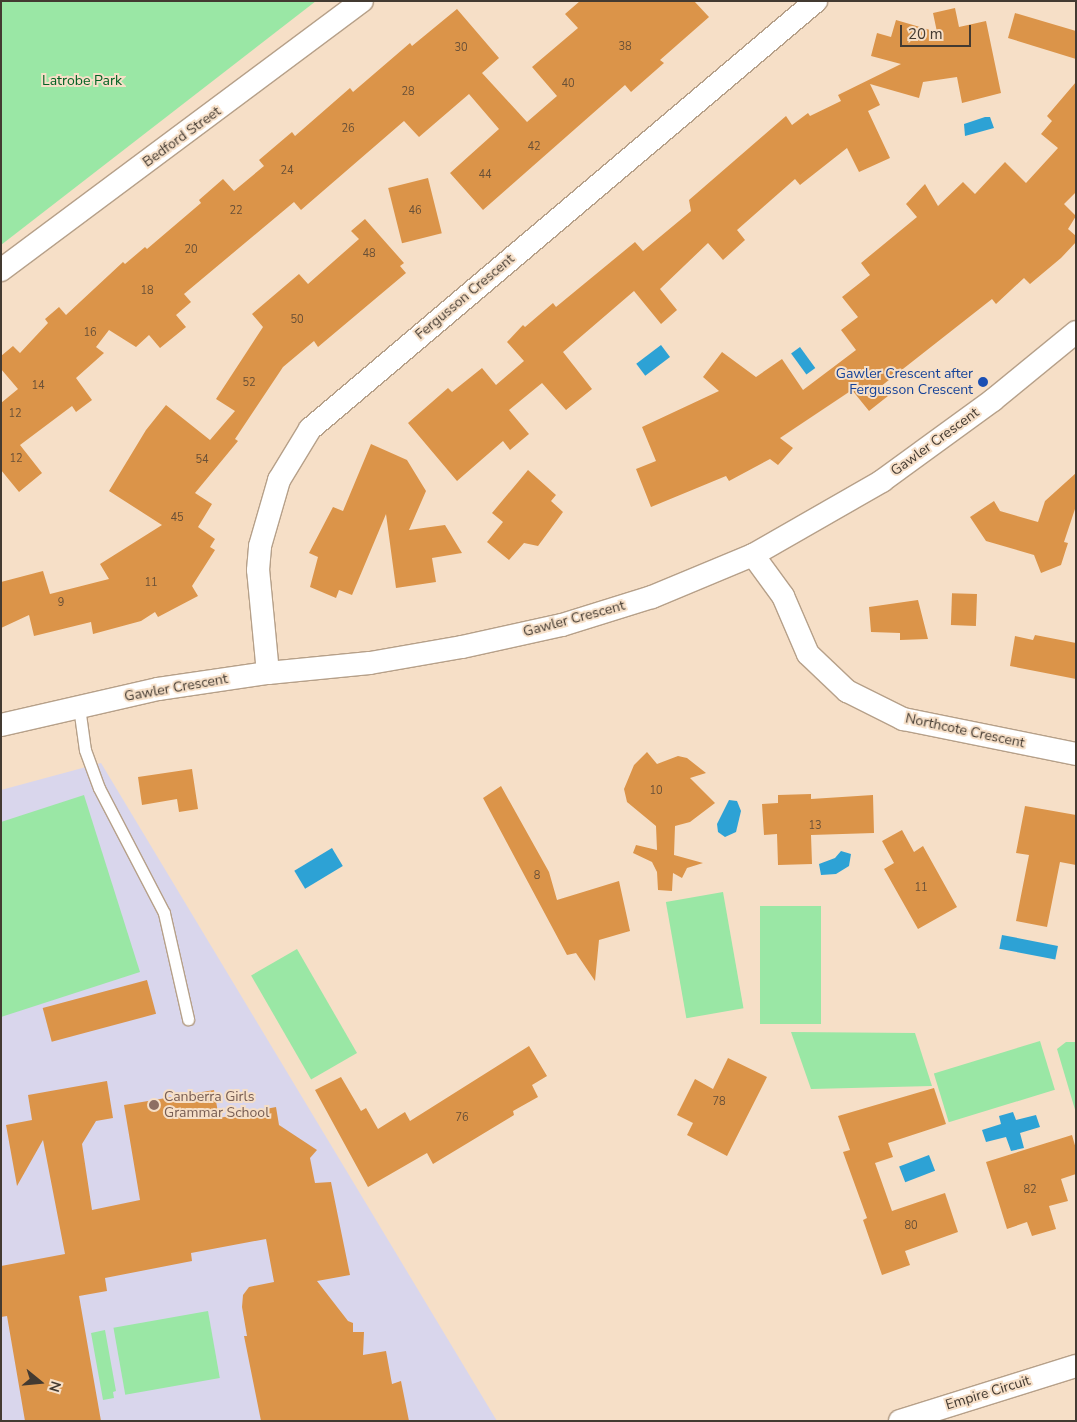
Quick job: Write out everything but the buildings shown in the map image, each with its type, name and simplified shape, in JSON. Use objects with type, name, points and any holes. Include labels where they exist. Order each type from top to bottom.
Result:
[{"type":"street","name":"Bedford Street","points":[[1,270],[362,1]]},
{"type":"street","name":"Fergusson Crescent","points":[[268,673],[258,570],[260,546],[279,480],[310,429],[816,1]]},
{"type":"street","name":"Gawler Crescent","points":[[1,725],[158,689],[268,673],[370,663],[562,625],[652,597],[754,555],[882,481],[992,400],[1076,332]]},
{"type":"street","name":"Northcote Crescent","points":[[754,555],[783,596],[808,654],[847,691],[903,719],[1076,754]]},
{"type":"street","name":"Empire Circuit","points":[[900,1421],[1076,1366]]},
{"type":"lane","points":[[79,707],[85,750],[99,788],[164,913],[188,1019]]},
{"type":"shaded area","name":"Canberra Girls Grammar School","points":[[101,763],[497,1421],[1,1421],[1,790]]},
{"type":"green space","name":"Latrobe Park","points":[[1,1],[316,1],[1,245]]},
{"type":"green space","points":[[84,795],[140,972],[1,1017],[1,822]]},
{"type":"green space","points":[[723,892],[743,1008],[686,1018],[666,902]]},
{"type":"green space","points":[[760,906],[821,906],[821,1024],[760,1024]]},
{"type":"green space","points":[[297,949],[357,1053],[311,1079],[251,976]]},
{"type":"green space","points":[[791,1032],[915,1033],[932,1086],[811,1089]]},
{"type":"green space","points":[[1040,1041],[1055,1090],[949,1122],[934,1073]]},
{"type":"green space","points":[[1066,1042],[1076,1042],[1076,1113],[1057,1049]]},
{"type":"green space","points":[[208,1311],[220,1378],[125,1395],[113,1328]]},
{"type":"green space","points":[[105,1330],[116,1391],[113,1392],[114,1398],[103,1400],[91,1333]]},
{"type":"water","points":[[990,117],[994,128],[965,136],[964,124]]},
{"type":"water","points":[[661,345],[670,357],[645,376],[636,364]]},
{"type":"water","points":[[800,347],[815,368],[806,375],[791,353]]},
{"type":"water","points":[[729,800],[737,801],[741,811],[736,832],[725,837],[718,832],[717,824]]},
{"type":"water","points":[[332,848],[343,866],[305,889],[294,871]]},
{"type":"water","points":[[841,851],[851,854],[849,866],[836,874],[821,875],[819,864],[835,858]]},
{"type":"water","points":[[1002,935],[1058,946],[1055,960],[999,949]]},
{"type":"water","points":[[1013,1112],[1016,1120],[1036,1115],[1040,1127],[1020,1133],[1024,1148],[1011,1151],[1006,1137],[986,1142],[982,1130],[1001,1124],[999,1116]]},
{"type":"water","points":[[929,1155],[935,1171],[905,1182],[899,1166]]},
{"type":"place","name":"Gawler Crescent after Fergusson Crescent","points":[[983,382]]},
{"type":"place","name":"Canberra Girls Grammar School","points":[[154,1105]]}]
